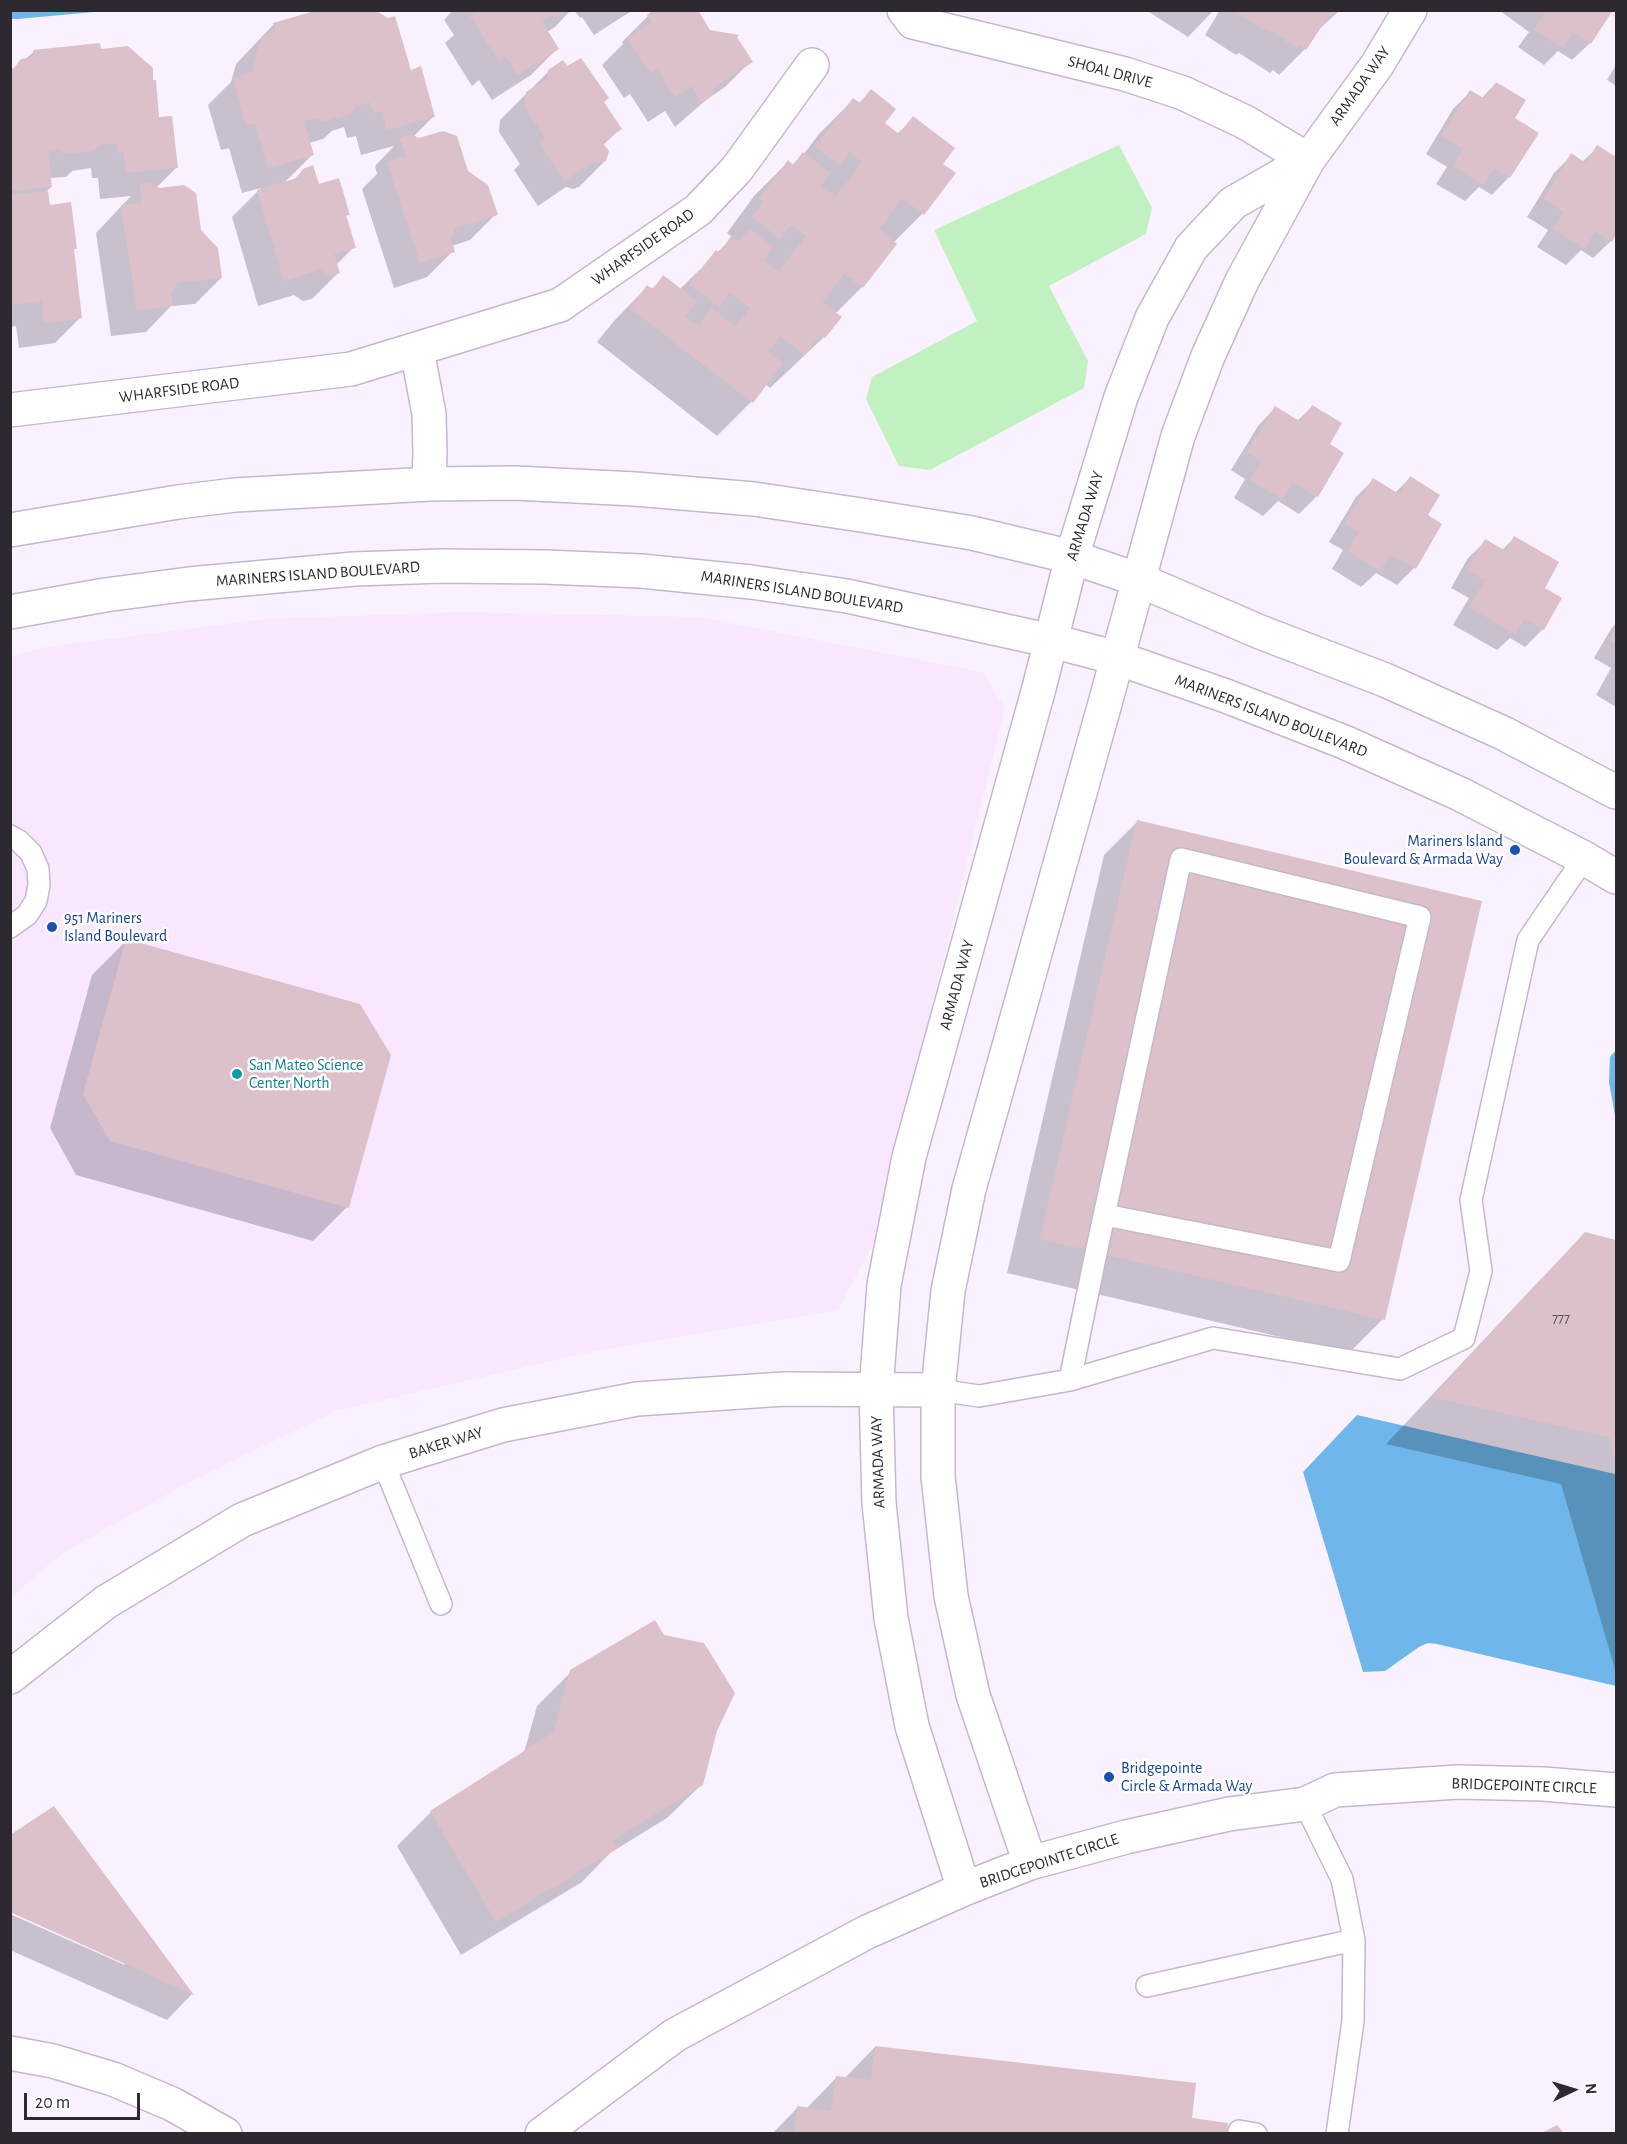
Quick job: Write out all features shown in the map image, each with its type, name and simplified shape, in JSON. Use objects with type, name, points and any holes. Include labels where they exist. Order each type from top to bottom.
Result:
[{"type":"street","name":"SHOAL DRIVE","points":[[904,10],[913,22],[1125,74],[1183,93],[1245,122],[1308,160]]},
{"type":"street","name":"ARMADA WAY","points":[[1030,1863],[973,1695],[951,1596],[938,1488],[938,1390],[948,1291],[969,1189],[1178,436],[1208,356],[1242,281],[1308,160],[1377,65],[1410,10]]},
{"type":"street","name":"WHARFSIDE ROAD","points":[[10,410],[351,369],[560,305],[698,210],[737,169],[812,65]]},
{"type":"street","name":"ARMADA WAY","points":[[964,1889],[912,1726],[891,1618],[879,1503],[876,1390],[884,1285],[909,1157],[1052,640],[1072,557],[1121,397],[1152,318],[1191,248],[1233,203],[1308,160]]},
{"type":"street","points":[[417,350],[429,414],[429,484]]},
{"type":"street","points":[[10,530],[178,502],[236,495],[429,484],[515,483],[635,489],[754,499],[972,533],[1072,557],[1138,580],[1260,632],[1385,680],[1503,734],[1617,792]]},
{"type":"street","name":"MARINERS ISLAND BOULEVARD","points":[[10,612],[105,595],[271,575],[442,566],[545,567],[655,572],[751,582],[847,596],[1052,640],[1118,658],[1226,696],[1344,742],[1460,794],[1617,877]]},
{"type":"street","name":"BAKER WAY","points":[[10,1677],[106,1602],[242,1520],[383,1462],[503,1425],[637,1399],[784,1389],[938,1390]]},
{"type":"street","name":"BRIDGEPOINTE CIRCLE","points":[[542,2133],[675,2035],[867,1932],[1030,1863],[1126,1837],[1229,1814],[1305,1804],[1335,1790],[1437,1783],[1500,1782],[1617,1790]]},
{"type":"street","points":[[10,2054],[53,2061],[113,2079],[172,2104],[225,2133]]},
{"type":"lane","points":[[10,836],[31,853],[38,869],[39,885],[36,902],[27,915],[10,927]]},
{"type":"lane","points":[[938,1390],[979,1396],[1070,1380],[1213,1338],[1400,1369],[1464,1338],[1481,1271],[1472,1200],[1528,940],[1584,858]]},
{"type":"lane","points":[[1070,1380],[1105,1215],[1181,859],[1420,917],[1339,1260],[1105,1215]]},
{"type":"lane","points":[[383,1462],[441,1604]]},
{"type":"lane","points":[[1305,1804],[1342,1879],[1354,1940],[1353,2021],[1337,2133]]},
{"type":"lane","points":[[1147,1986],[1354,1940]]},
{"type":"shaded area","points":[[461,612],[699,617],[982,672],[1005,708],[873,1244],[838,1310],[586,1353],[335,1411],[186,1484],[64,1552],[11,1597],[11,656],[46,647],[265,619]]},
{"type":"green space","points":[[1119,145],[1152,208],[1146,234],[1049,286],[1088,361],[1084,388],[930,470],[899,466],[866,399],[872,377],[977,321],[934,230]]},
{"type":"water","points":[[11,10],[105,10],[105,11],[11,19]]},
{"type":"water","points":[[1616,1050],[1616,1121],[1609,1082],[1610,1057]]},
{"type":"water","points":[[1357,1415],[1615,1474],[1616,1686],[1428,1643],[1385,1671],[1363,1672],[1303,1472]]},
{"type":"building","points":[[318,10],[375,10],[388,18],[395,16],[411,70],[421,66],[435,117],[387,130],[382,111],[373,113],[370,102],[356,106],[351,114],[321,122],[316,118],[304,121],[314,155],[268,168],[255,123],[246,125],[233,78],[252,72],[262,36],[275,32],[273,23]]},
{"type":"building","points":[[479,10],[568,10],[558,17],[549,16],[542,21],[559,49],[518,75],[506,56],[499,61],[470,16]]},
{"type":"building","points":[[653,10],[698,10],[710,30],[739,35],[737,37],[753,62],[714,87],[712,96],[702,103],[692,86],[675,97],[657,69],[651,73],[627,38],[652,22],[647,15]]},
{"type":"building","points":[[1233,10],[1341,10],[1328,17],[1306,50],[1299,44],[1297,48],[1265,27],[1264,30]]},
{"type":"building","points":[[1540,10],[1613,10],[1591,44],[1573,32],[1563,48],[1534,30],[1545,14]]},
{"type":"building","points":[[100,43],[101,49],[128,46],[153,68],[159,117],[172,116],[178,168],[126,173],[124,152],[118,153],[116,143],[99,145],[94,151],[64,154],[59,149],[48,150],[52,187],[10,191],[10,73],[21,59],[34,57],[33,50]]},
{"type":"building","points":[[581,58],[609,98],[604,102],[622,129],[602,142],[609,151],[606,161],[593,162],[564,181],[539,143],[545,138],[525,107],[526,92],[547,79],[548,70],[563,60],[567,66]]},
{"type":"building","points":[[1496,82],[1526,100],[1515,118],[1539,133],[1510,178],[1494,168],[1483,185],[1453,166],[1463,149],[1442,136],[1470,90],[1485,99]]},
{"type":"building","points":[[871,89],[896,109],[885,123],[899,134],[913,116],[955,148],[943,164],[956,173],[924,215],[902,198],[879,229],[897,244],[863,288],[844,273],[822,302],[842,317],[825,338],[820,335],[805,355],[780,336],[768,352],[783,363],[753,403],[630,308],[647,285],[653,289],[663,275],[697,301],[685,316],[699,326],[712,308],[736,327],[750,308],[730,293],[719,307],[689,284],[716,250],[719,252],[732,236],[739,242],[749,229],[773,247],[763,260],[778,272],[806,236],[791,225],[780,239],[752,217],[764,202],[760,198],[788,160],[793,165],[803,152],[830,173],[821,185],[836,197],[862,162],[849,152],[839,165],[815,147],[853,98],[860,103]]},
{"type":"building","points":[[443,131],[457,136],[468,171],[488,185],[498,215],[455,228],[451,238],[455,252],[420,263],[387,162],[406,156],[400,138],[411,134],[419,138]]},
{"type":"building","points":[[1597,145],[1616,157],[1616,234],[1612,242],[1595,231],[1585,248],[1553,229],[1564,212],[1544,199],[1571,153],[1586,163]]},
{"type":"building","points":[[313,165],[319,184],[339,178],[350,215],[346,215],[356,248],[334,254],[340,273],[330,276],[321,269],[284,281],[257,190],[297,178],[303,169]]},
{"type":"building","points":[[152,183],[159,188],[184,185],[196,193],[201,230],[218,248],[222,278],[178,283],[171,292],[173,306],[137,310],[121,205],[142,203],[140,184]]},
{"type":"building","points":[[48,191],[50,205],[71,202],[82,318],[44,323],[42,301],[10,305],[10,195]]},
{"type":"building","points":[[1312,405],[1342,423],[1330,444],[1344,453],[1318,497],[1292,482],[1282,499],[1250,480],[1261,461],[1247,452],[1275,406],[1301,422]]},
{"type":"building","points":[[1410,476],[1440,495],[1428,515],[1442,524],[1416,569],[1390,554],[1380,571],[1348,551],[1359,532],[1345,524],[1373,478],[1399,494]]},
{"type":"building","points":[[1514,536],[1559,562],[1545,588],[1562,598],[1544,630],[1524,619],[1516,634],[1469,607],[1485,580],[1467,570],[1485,539],[1506,551]]},
{"type":"building","points":[[1616,629],[1616,644],[1610,641]]},
{"type":"building","points":[[1137,820],[1482,901],[1385,1320],[1040,1239]]},
{"type":"building","name":"San Mateo Science Center North","points":[[126,939],[360,1004],[391,1055],[349,1208],[110,1141],[83,1094]]},
{"type":"building","points":[[1585,1232],[1616,1240],[1616,1463],[1609,1437],[1432,1397]]},
{"type":"building","points":[[655,1620],[664,1635],[704,1643],[735,1693],[717,1731],[703,1785],[613,1840],[618,1848],[496,1922],[430,1811],[554,1732],[570,1670]]},
{"type":"building","points":[[54,1806],[194,1995],[10,1912],[10,1835]]},
{"type":"building","points":[[875,2046],[1196,2083],[1192,2118],[1228,2123],[1227,2134],[794,2134],[797,2106],[831,2111],[836,2076],[871,2080]]},
{"type":"building","points":[[1557,2125],[1565,2134],[1540,2134]]},
{"type":"place","name":"Mariners Island Boulevard & Armada Way","points":[[1515,850]]},
{"type":"place","name":"951 Mariners Island Boulevard","points":[[52,927]]},
{"type":"place","name":"San Mateo Science Center North","points":[[237,1074]]},
{"type":"place","name":"Bridgepointe Circle & Armada Way","points":[[1109,1777]]}]
